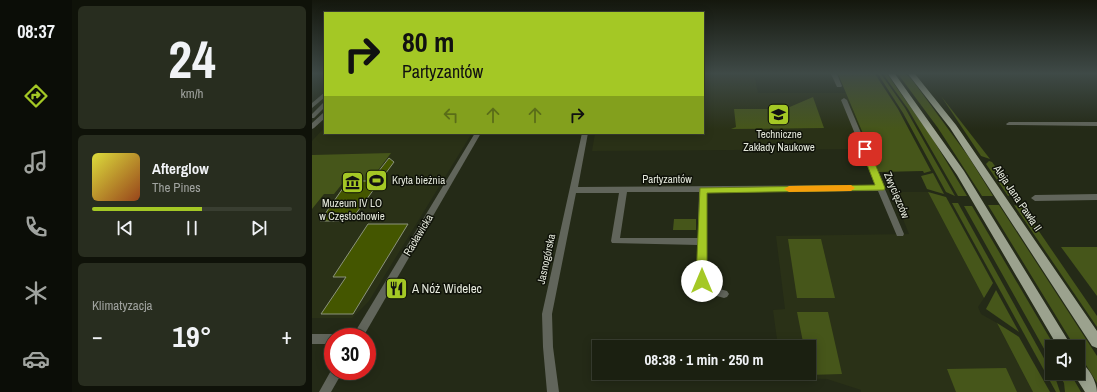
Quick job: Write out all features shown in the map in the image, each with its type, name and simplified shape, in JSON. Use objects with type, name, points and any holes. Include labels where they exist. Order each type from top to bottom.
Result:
[{"type":"main road","points":[[906,92],[954,162],[1061,340]]},
{"type":"main road","name":"Aleja Jana Pawła II","points":[[925,92],[953,127],[1097,342]]},
{"type":"main road","points":[[1085,379],[1093,392]]},
{"type":"street","points":[[312,106],[324,95]]},
{"type":"street","name":"Zwycięzców","points":[[844,100],[900,234]]},
{"type":"street","points":[[312,117],[324,105]]},
{"type":"street","points":[[312,127],[324,115]]},
{"type":"street","points":[[1009,124],[1097,124]]},
{"type":"street","name":"Racławicka","points":[[362,328],[477,134]]},
{"type":"street","name":"Jasnogórska","points":[[553,392],[548,347],[547,314],[585,134]]},
{"type":"street","name":"Partyzantów","points":[[573,190],[880,188]]},
{"type":"street","points":[[623,190],[615,241],[702,242]]},
{"type":"street","points":[[703,190],[702,281],[706,289],[724,294]]},
{"type":"street","points":[[1034,198],[1097,197]]},
{"type":"street","points":[[312,339],[324,339]]},
{"type":"street","points":[[325,392],[332,380]]},
{"type":"shaded area","name":"Techniczne Zakłady Naukowe","points":[[704,92],[846,93],[869,149],[592,151],[595,134],[704,134]]},
{"type":"shaded area","points":[[324,128],[324,134],[471,134],[369,301],[352,318],[312,318],[312,141]]},
{"type":"shaded area","points":[[892,192],[928,192],[984,298],[978,307],[981,314],[997,323],[1033,392],[861,392],[861,390],[827,379],[816,379],[816,340],[777,340],[773,310],[785,309],[776,236],[909,234]]},
{"type":"green space","points":[[846,92],[887,92],[898,109],[931,171],[924,173],[923,171],[879,172]]},
{"type":"green space","points":[[890,92],[894,92],[905,108],[955,196],[946,192],[903,113]]},
{"type":"green space","points":[[896,92],[900,92],[931,136],[967,196],[958,196],[908,109]]},
{"type":"green space","points":[[912,92],[921,92],[968,156],[993,196],[982,196],[938,128]]},
{"type":"green space","points":[[941,96],[990,159],[981,156]]},
{"type":"green space","points":[[813,97],[824,128],[731,129],[736,127],[734,109],[785,109]]},
{"type":"green space","points":[[391,153],[370,181],[363,181],[363,179],[346,179],[334,194],[324,194],[312,209],[312,155]]},
{"type":"green space","points":[[989,161],[992,162],[1015,194],[1008,196],[986,164]]},
{"type":"green space","points":[[933,173],[944,194],[927,189],[921,176]]},
{"type":"green space","points":[[928,192],[946,197],[993,283],[984,298]]},
{"type":"green space","points":[[952,203],[958,203],[1045,360],[1045,372]]},
{"type":"green space","points":[[988,205],[999,205],[1097,356],[1097,383],[1085,363],[1085,340],[1071,340]]},
{"type":"green space","points":[[1014,205],[1023,208],[1097,316],[1097,327]]},
{"type":"green space","points":[[964,206],[972,206],[1051,340],[1045,340],[1045,351]]},
{"type":"green space","points":[[674,219],[696,219],[696,230],[673,230]]},
{"type":"green space","points":[[788,239],[821,239],[835,298],[797,298]]},
{"type":"green space","points":[[1061,247],[1097,247],[1097,296]]},
{"type":"green space","points":[[996,290],[1019,332],[986,309]]},
{"type":"green space","points":[[797,312],[828,312],[842,374],[816,375],[816,340],[803,340]]},
{"type":"green space","points":[[997,323],[1019,337],[1050,392],[1033,392]]},
{"type":"green space","points":[[1006,368],[1017,392],[956,392],[947,369]]},
{"type":"green space","points":[[1049,380],[1056,380],[1060,392],[1056,392]]},
{"type":"green space","points":[[1062,380],[1074,380],[1081,392],[1065,392]]},
{"type":"building","points":[[389,158],[394,162],[355,215],[343,215],[339,221],[320,221],[348,181],[371,181]]},
{"type":"building","points":[[368,224],[408,224],[353,314],[321,314],[346,277],[333,277]]},
{"type":"slow traffic","points":[[789,189],[851,188]]},
{"type":"place","name":"Techniczne Zakłady Naukowe","points":[[779,114]]},
{"type":"place","name":"Kryta bieżnia","points":[[376,180]]},
{"type":"place","name":"Muzeum IV LO w Częstochowie","points":[[352,183]]},
{"type":"place","name":"A Nóż Widelec","points":[[396,288]]},
{"type":"route","points":[[702,281],[703,190],[880,188],[865,149]]}]
